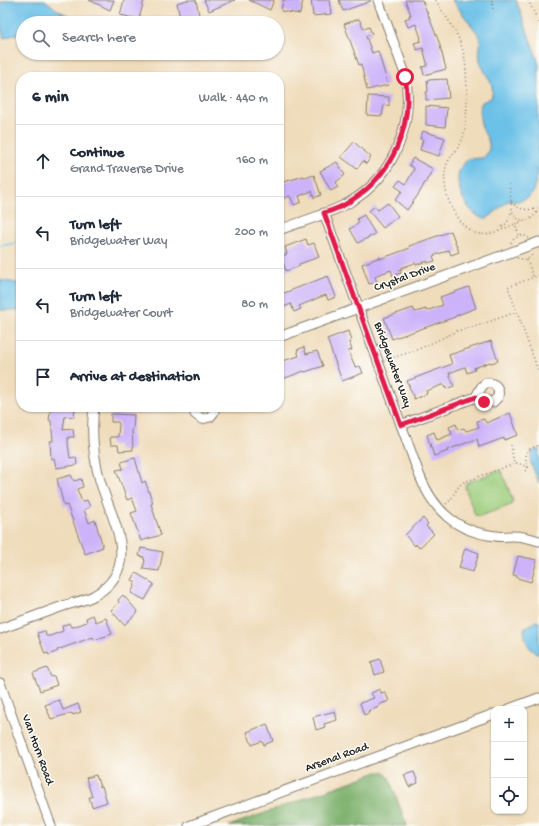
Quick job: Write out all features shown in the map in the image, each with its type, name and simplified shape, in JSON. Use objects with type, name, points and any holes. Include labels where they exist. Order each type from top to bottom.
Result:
[{"type":"street","points":[[284,228],[352,201],[374,183],[389,164],[399,144],[403,133],[408,107],[406,81],[404,71],[378,0]]},
{"type":"street","name":"Bridgewater Way","points":[[324,213],[425,489],[439,510],[457,524],[478,533],[499,536],[528,537],[539,541]]},
{"type":"street","name":"Crystal Drive","points":[[284,335],[536,243]]},
{"type":"street","points":[[401,425],[476,397]]},
{"type":"street","points":[[0,629],[94,595],[108,584],[118,568],[121,554],[121,541],[99,478],[92,432],[94,412]]},
{"type":"street","points":[[195,412],[195,414],[202,419],[210,417],[214,412]]},
{"type":"street","name":"Van Horn Road","points":[[1,687],[4,703],[51,826]]},
{"type":"street","points":[[517,706],[539,698]]},
{"type":"street","name":"Arsenal Road","points":[[189,826],[491,715]]},
{"type":"path","points":[[436,0],[459,38],[466,70],[465,131],[460,145],[446,168],[446,186],[450,205],[458,221],[471,232],[483,235],[532,218],[539,209]]},
{"type":"path","points":[[492,0],[493,9]]},
{"type":"path","points":[[528,0],[539,23]]},
{"type":"path","points":[[509,184],[513,214],[519,220],[529,219]]},
{"type":"path","points":[[511,202],[526,210],[539,209]]},
{"type":"path","points":[[500,229],[507,223],[512,210]]},
{"type":"path","points":[[515,224],[519,236],[527,236],[536,243]]},
{"type":"path","points":[[527,260],[533,277]]},
{"type":"path","points":[[539,275],[508,287],[539,373]]},
{"type":"path","points":[[379,363],[419,349],[457,331],[480,325],[516,312]]},
{"type":"path","points":[[511,445],[514,464]]},
{"type":"path","points":[[525,471],[528,467],[526,456],[527,450],[539,445]]},
{"type":"path","points":[[439,510],[453,498],[461,483],[514,464],[521,464],[528,467]]},
{"type":"green space","points":[[498,471],[502,472],[513,501],[511,505],[480,516],[475,515],[465,487],[466,483]]},
{"type":"green space","points":[[377,772],[383,772],[389,777],[407,826],[229,826]]},
{"type":"water","points":[[8,0],[45,0],[56,9],[69,16],[16,16],[16,34],[4,38],[1,26],[0,3]]},
{"type":"water","points":[[452,0],[516,0],[539,64],[538,174],[533,191],[528,198],[519,201],[508,201],[487,219],[474,213],[464,201],[458,178],[460,168],[468,159],[483,158],[488,151],[489,144],[480,120],[480,112],[482,102],[491,98],[492,88],[480,60],[479,35]]},
{"type":"water","points":[[0,280],[16,283],[16,310],[0,310]]},
{"type":"water","points":[[539,449],[539,483],[530,461],[532,452]]},
{"type":"water","points":[[536,621],[539,622],[539,654],[532,650],[528,644],[524,629]]},
{"type":"building","points":[[89,0],[114,0],[110,10]]},
{"type":"building","points":[[124,0],[144,0],[140,16],[120,15]]},
{"type":"building","points":[[187,0],[196,0],[199,15],[179,16],[177,3]]},
{"type":"building","points":[[204,0],[235,0],[209,11]]},
{"type":"building","points":[[249,0],[274,0],[270,10]]},
{"type":"building","points":[[283,0],[303,0],[300,14],[281,11]]},
{"type":"building","points":[[311,0],[330,0],[332,14],[313,16]]},
{"type":"building","points":[[339,0],[370,0],[371,1],[343,11]]},
{"type":"building","points":[[405,0],[422,0],[439,42],[446,69],[424,75],[422,67],[427,66],[427,63],[423,48],[417,50],[414,43],[421,41],[421,38],[416,24],[408,27],[405,19],[411,15]]},
{"type":"building","points":[[359,19],[364,29],[369,27],[372,34],[366,36],[372,53],[378,51],[388,85],[367,90],[361,64],[359,65],[344,24]]},
{"type":"building","points":[[447,79],[449,98],[426,100],[426,92],[428,92],[427,80]]},
{"type":"building","points":[[368,96],[389,97],[389,106],[384,105],[382,116],[367,115]]},
{"type":"building","points":[[426,106],[447,108],[445,127],[426,125]]},
{"type":"building","points":[[423,131],[445,138],[439,156],[420,150],[423,139],[420,139]]},
{"type":"building","points":[[354,142],[371,157],[366,164],[363,161],[357,169],[341,157]]},
{"type":"building","points":[[413,158],[433,169],[418,195],[407,210],[395,200],[402,191],[395,186],[400,180],[406,184],[414,168],[409,165]]},
{"type":"building","points":[[337,162],[345,175],[336,182],[338,187],[331,191],[320,171]]},
{"type":"building","points":[[314,175],[321,195],[314,198],[312,191],[299,196],[301,202],[294,205],[290,196],[284,198],[284,182],[304,176],[305,178]]},
{"type":"building","points":[[388,203],[398,216],[383,228],[369,211],[375,206],[378,210]]},
{"type":"building","points":[[364,215],[375,234],[358,243],[350,229],[359,223],[357,219]]},
{"type":"building","points":[[451,231],[459,252],[451,255],[449,250],[433,256],[435,261],[427,263],[427,261],[416,265],[415,263],[401,268],[402,269],[399,270],[401,273],[393,276],[391,270],[377,275],[375,277],[377,282],[369,284],[362,264],[410,248],[409,246]]},
{"type":"building","points":[[306,239],[308,245],[314,243],[319,257],[299,264],[300,266],[286,271],[284,265],[284,256],[287,254],[285,247]]},
{"type":"building","points":[[328,276],[336,297],[328,300],[326,295],[323,296],[299,306],[301,309],[294,312],[291,304],[284,307],[284,293]]},
{"type":"building","points":[[469,287],[476,308],[392,339],[384,318],[413,308],[415,312],[426,309],[426,311],[443,305],[440,297]]},
{"type":"building","points":[[348,331],[351,341],[349,342],[352,350],[348,351],[355,367],[360,366],[363,373],[342,381],[327,339]]},
{"type":"building","points":[[491,341],[498,361],[490,362],[474,368],[475,370],[467,373],[465,367],[449,373],[454,386],[446,389],[445,385],[442,385],[426,391],[427,394],[414,399],[407,381],[452,364],[449,355]]},
{"type":"building","points":[[304,347],[306,354],[317,351],[323,366],[284,378],[284,360],[299,356],[297,350]]},
{"type":"building","points":[[50,412],[75,412],[74,417],[65,416],[63,430],[73,429],[74,437],[68,437],[68,444],[70,458],[76,457],[77,465],[56,468],[54,458],[51,459],[50,441],[53,441],[51,421],[49,420]]},
{"type":"building","points":[[510,413],[518,435],[504,440],[504,438],[479,447],[477,439],[434,456],[427,435],[434,432],[437,440],[452,434],[449,427],[456,424],[458,430],[464,428],[466,431],[479,427],[477,421],[484,419],[486,423]]},
{"type":"building","points":[[111,414],[134,415],[132,429],[133,450],[119,451],[118,445],[111,445],[110,437],[118,437],[119,424],[118,422],[111,422]]},
{"type":"building","points":[[135,458],[142,483],[145,481],[153,503],[151,504],[161,535],[141,541],[131,513],[137,511],[132,498],[127,500],[116,470],[123,469],[121,462]]},
{"type":"building","points":[[71,475],[74,481],[81,479],[83,487],[77,489],[82,502],[87,500],[90,507],[84,510],[89,523],[95,520],[103,547],[85,554],[67,505],[64,506],[57,479]]},
{"type":"building","points":[[423,518],[428,524],[426,526],[434,534],[419,548],[416,544],[415,546],[405,535]]},
{"type":"building","points":[[141,548],[163,552],[159,571],[143,569],[145,560],[144,557],[139,556]]},
{"type":"building","points":[[465,548],[479,553],[473,572],[459,568]]},
{"type":"building","points":[[518,556],[537,560],[531,582],[517,578],[517,576],[513,575]]},
{"type":"building","points":[[136,573],[154,584],[145,600],[131,593],[136,582],[132,580]]},
{"type":"building","points":[[123,595],[138,612],[124,625],[111,610],[119,603],[118,600]]},
{"type":"building","points":[[93,615],[96,622],[106,618],[112,634],[94,640],[93,637],[57,650],[58,651],[49,655],[48,653],[45,654],[37,633],[45,631],[46,636],[50,636],[63,631],[62,626],[69,623],[71,627],[73,627],[87,622],[86,618]]},
{"type":"building","points":[[380,659],[384,672],[375,675],[371,662]]},
{"type":"building","points":[[47,668],[51,677],[54,676],[57,685],[40,691],[33,673]]},
{"type":"building","points":[[380,689],[381,693],[385,692],[389,701],[368,711],[369,713],[364,715],[360,703],[374,698],[371,693]]},
{"type":"building","points":[[59,700],[63,710],[78,704],[81,712],[51,719],[45,705]]},
{"type":"building","points":[[335,711],[337,720],[324,724],[325,727],[316,730],[313,717]]},
{"type":"building","points":[[267,724],[273,741],[264,745],[262,741],[252,745],[247,732]]},
{"type":"building","points":[[414,772],[418,783],[409,787],[404,775]]},
{"type":"building","points":[[96,775],[100,787],[102,786],[107,802],[92,807],[89,797],[92,797],[86,778]]},
{"type":"waterway","points":[[0,246],[16,243]]},
{"type":"route","points":[[405,77],[408,97],[406,120],[399,144],[389,164],[374,183],[364,192],[352,201],[324,213],[401,425],[476,397],[484,402]]}]
